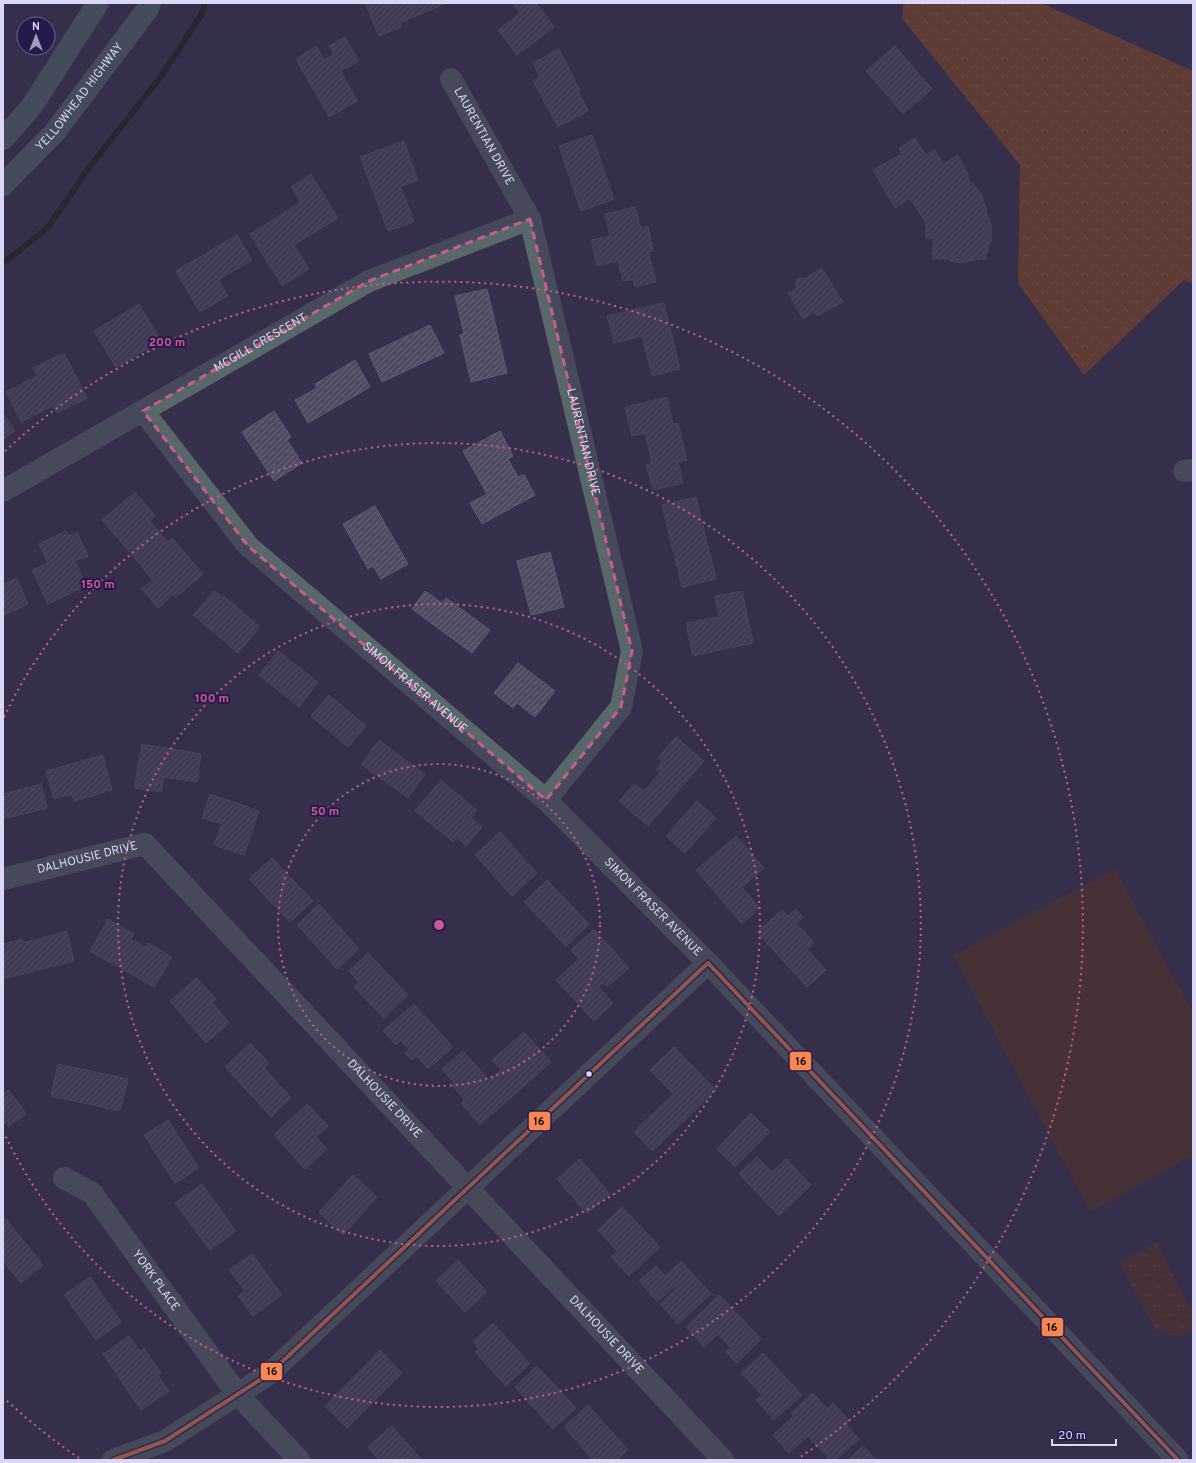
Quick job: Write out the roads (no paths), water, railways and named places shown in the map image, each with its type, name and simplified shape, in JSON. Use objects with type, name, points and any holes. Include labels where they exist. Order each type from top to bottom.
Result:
[{"type":"highway","points":[[3,139],[32,106],[98,3]]},
{"type":"highway","name":"YELLOWHEAD HIGHWAY","points":[[3,185],[54,133],[147,10],[150,3]]},
{"type":"street","name":"LAURENTIAN DRIVE","points":[[451,79],[530,220],[632,650],[621,707],[546,800]]},
{"type":"street","name":"MCGILL CRESCENT","points":[[3,491],[369,281],[530,220]]},
{"type":"street","name":"SIMON FRASER AVENUE","points":[[143,411],[248,546],[546,800],[708,964],[1178,1460]]},
{"type":"street","name":"DALHOUSIE DRIVE","points":[[3,879],[145,844],[723,1460]]},
{"type":"street","points":[[113,1460],[165,1441],[269,1374],[708,964]]},
{"type":"street","name":"YORK PLACE","points":[[64,1178],[92,1193],[238,1394],[299,1460]]},
{"type":"waterway","points":[[3,262],[14,255],[49,226],[88,169],[162,75],[201,15],[205,3]]}]
